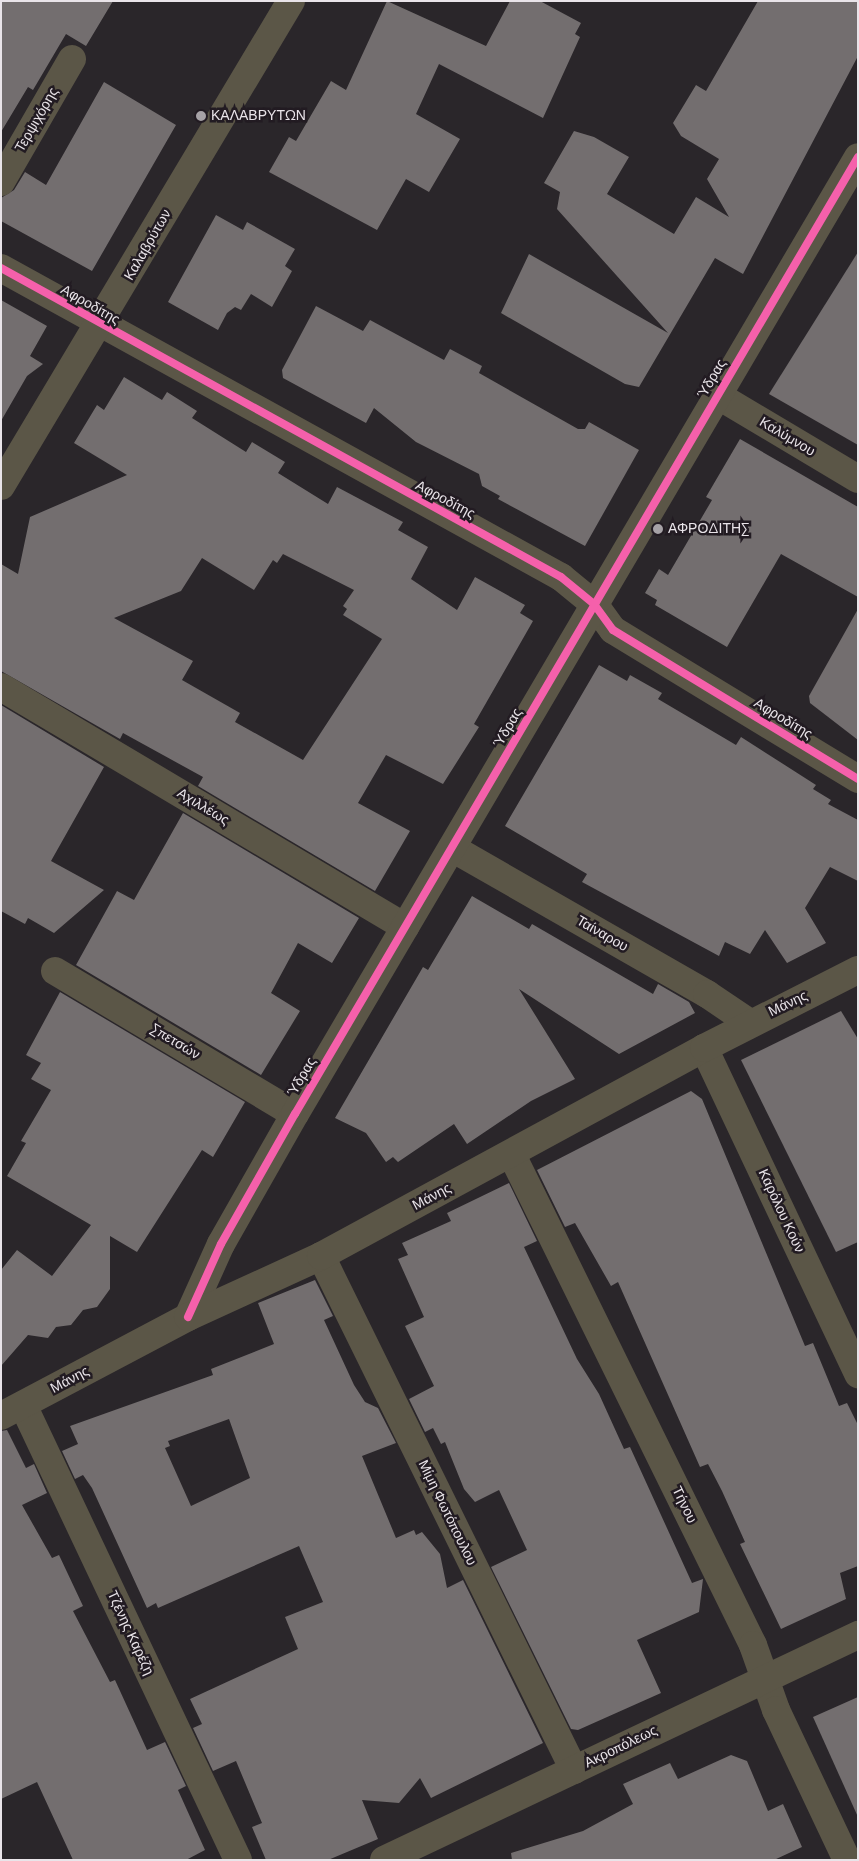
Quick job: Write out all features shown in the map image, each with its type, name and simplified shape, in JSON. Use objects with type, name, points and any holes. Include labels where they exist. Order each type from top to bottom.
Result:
[{"type":"street","name":"Καλαβρύτων","points":[[1,486],[101,325],[291,1]]},
{"type":"street","name":"Τερψιχόρης","points":[[1,182],[72,59]]},
{"type":"street","name":"Ύδρας","points":[[188,1317],[221,1244],[295,1114],[716,395],[858,157]]},
{"type":"street","name":"Αφροδίτης","points":[[1,268],[101,325],[561,577],[594,604],[613,630],[858,779]]},
{"type":"street","name":"Καλύμνου","points":[[716,395],[858,479]]},
{"type":"street","name":"Αχιλλέως","points":[[1,687],[405,927]]},
{"type":"street","name":"Ταίναρου","points":[[452,848],[708,994],[750,1024]]},
{"type":"street","name":"Μάνης","points":[[12,1411],[188,1317],[321,1256],[512,1155],[704,1048],[858,970]]},
{"type":"street","name":"Σπετσών","points":[[55,971],[295,1114]]},
{"type":"street","name":"Καρόλου Κούν","points":[[704,1048],[858,1374]]},
{"type":"street","name":"Τήνου","points":[[512,1155],[767,1677],[776,1710],[847,1860]]},
{"type":"street","name":"Μίμη Φωτόπουλου","points":[[321,1256],[574,1770]]},
{"type":"street","name":"Τζένης Καρέζη","points":[[12,1411],[238,1860]]},
{"type":"street","name":"Ακροπόλεως","points":[[384,1860],[858,1635]]},
{"type":"building","points":[[1,1],[113,1],[86,46],[66,34],[33,90],[28,87],[1,132]]},
{"type":"building","points":[[387,1],[486,46],[510,1],[540,1],[581,23],[575,34],[580,37],[543,118],[439,64],[416,114],[460,139],[429,192],[406,179],[377,230],[269,172],[289,137],[296,141],[331,81],[346,90]]},
{"type":"building","points":[[758,1],[858,1],[858,56],[743,274],[715,258],[639,387],[625,384],[501,313],[529,254],[668,333],[557,209],[560,192],[544,183],[574,131],[594,137],[629,157],[607,194],[674,234],[696,197],[729,217],[707,179],[719,159],[681,136],[673,123],[696,85],[706,91]]},
{"type":"building","points":[[104,82],[176,125],[92,271],[1,221],[1,198],[14,190],[25,172],[46,185]]},
{"type":"building","points":[[216,215],[243,230],[247,222],[295,249],[285,266],[292,271],[272,307],[251,294],[241,310],[235,307],[227,313],[218,330],[168,302]]},
{"type":"building","points":[[858,252],[858,445],[769,394]]},
{"type":"building","points":[[1,300],[47,326],[30,356],[43,364],[27,376],[1,421]]},
{"type":"building","points":[[316,306],[363,331],[370,320],[444,360],[450,349],[482,366],[479,373],[578,429],[585,429],[589,422],[639,450],[585,546],[498,499],[500,496],[482,486],[479,474],[416,442],[374,408],[366,423],[283,378],[282,370]]},
{"type":"building","points":[[124,377],[162,400],[167,392],[197,411],[192,418],[246,452],[252,442],[285,462],[278,473],[328,504],[337,487],[403,522],[398,530],[428,547],[411,579],[457,610],[475,577],[525,605],[520,613],[533,621],[474,724],[479,727],[443,784],[386,755],[358,803],[410,831],[375,891],[198,786],[203,777],[123,733],[120,739],[1,671],[1,564],[18,574],[30,517],[127,475],[74,443],[97,405],[104,410]],"holes":[[[283,554],[354,590],[343,606],[347,609],[343,615],[382,639],[303,760],[235,722],[240,713],[182,680],[193,661],[114,618],[181,591],[202,558],[254,590],[273,560],[277,563]]]},
{"type":"building","points":[[740,439],[858,507],[858,597],[781,554],[727,647],[655,605],[657,600],[645,593],[659,569],[668,575],[712,500],[706,497]]},
{"type":"building","points":[[858,609],[858,740],[810,703],[809,696]]},
{"type":"building","points":[[599,665],[627,681],[630,675],[662,693],[658,699],[736,745],[741,737],[816,785],[813,789],[831,800],[828,804],[858,820],[858,881],[830,867],[805,908],[826,943],[787,963],[765,930],[750,954],[725,942],[719,956],[582,882],[587,874],[505,826]]},
{"type":"building","points":[[1,705],[104,767],[51,861],[104,890],[54,933],[28,918],[25,924],[1,911]]},
{"type":"building","points":[[183,813],[359,918],[332,963],[298,943],[271,993],[300,1011],[261,1075],[76,965],[117,891],[134,900]]},
{"type":"building","points":[[472,896],[529,929],[532,924],[653,994],[658,984],[689,1002],[695,1013],[619,1054],[519,989],[575,1079],[531,1101],[467,1144],[454,1124],[398,1162],[393,1157],[386,1162],[366,1133],[335,1118],[423,967],[428,970]]},
{"type":"building","points":[[60,992],[245,1102],[213,1157],[202,1150],[137,1252],[110,1236],[110,1289],[97,1307],[83,1310],[71,1325],[56,1327],[48,1338],[28,1335],[1,1366],[1,1270],[17,1250],[52,1276],[91,1225],[7,1176],[26,1143],[21,1141],[51,1090],[31,1079],[41,1063],[26,1055]]},
{"type":"building","points":[[841,1011],[858,1039],[858,1242],[836,1252],[741,1060]]},
{"type":"building","points":[[691,1091],[702,1099],[805,1346],[813,1343],[839,1406],[847,1403],[858,1425],[858,1566],[840,1573],[846,1599],[781,1629],[740,1544],[745,1542],[722,1491],[708,1464],[700,1467],[618,1282],[611,1286],[575,1223],[565,1227],[537,1170]]},
{"type":"building","points":[[509,1183],[537,1241],[524,1247],[577,1359],[599,1394],[624,1449],[630,1447],[692,1583],[703,1579],[699,1612],[637,1640],[661,1693],[578,1730],[571,1729],[491,1567],[527,1550],[499,1490],[475,1502],[464,1489],[445,1442],[441,1444],[433,1428],[425,1432],[409,1399],[434,1386],[405,1326],[424,1317],[398,1259],[408,1255],[402,1243],[451,1221],[447,1213]]},
{"type":"building","points":[[315,1280],[333,1316],[324,1320],[354,1385],[365,1402],[378,1408],[396,1443],[362,1456],[396,1538],[414,1530],[416,1535],[422,1532],[440,1554],[447,1588],[463,1580],[543,1743],[431,1798],[420,1778],[399,1803],[362,1800],[378,1839],[328,1860],[266,1860],[252,1827],[262,1823],[236,1761],[213,1771],[193,1728],[202,1724],[190,1699],[298,1649],[285,1617],[323,1602],[299,1546],[158,1608],[156,1603],[147,1608],[92,1488],[83,1475],[75,1479],[62,1451],[78,1444],[70,1426],[213,1375],[211,1369],[274,1344],[258,1303]],"holes":[[[229,1419],[250,1478],[191,1506],[165,1448],[170,1446],[168,1441]]]},
{"type":"building","points":[[7,1430],[26,1468],[34,1464],[47,1493],[22,1505],[52,1558],[59,1555],[83,1606],[73,1611],[110,1682],[115,1680],[147,1750],[165,1742],[186,1786],[178,1790],[205,1850],[186,1860],[73,1860],[37,1782],[1,1799],[1,1431]]},
{"type":"building","points":[[858,1697],[858,1817],[813,1717]]},
{"type":"building","points":[[731,1755],[747,1761],[768,1811],[783,1804],[802,1847],[774,1860],[512,1860],[511,1853],[583,1831],[633,1804],[623,1784],[670,1763],[678,1779]]},
{"type":"cycle path","points":[[188,1317],[221,1244],[295,1114],[858,157]]},
{"type":"cycle path","points":[[1,268],[561,577],[594,604],[613,630],[858,779]]},
{"type":"place","name":"ΚΑΛΑΒΡΥΤΩΝ","points":[[201,116]]},
{"type":"place","name":"ΑΦΡΟΔΙΤΗΣ","points":[[658,529]]}]
